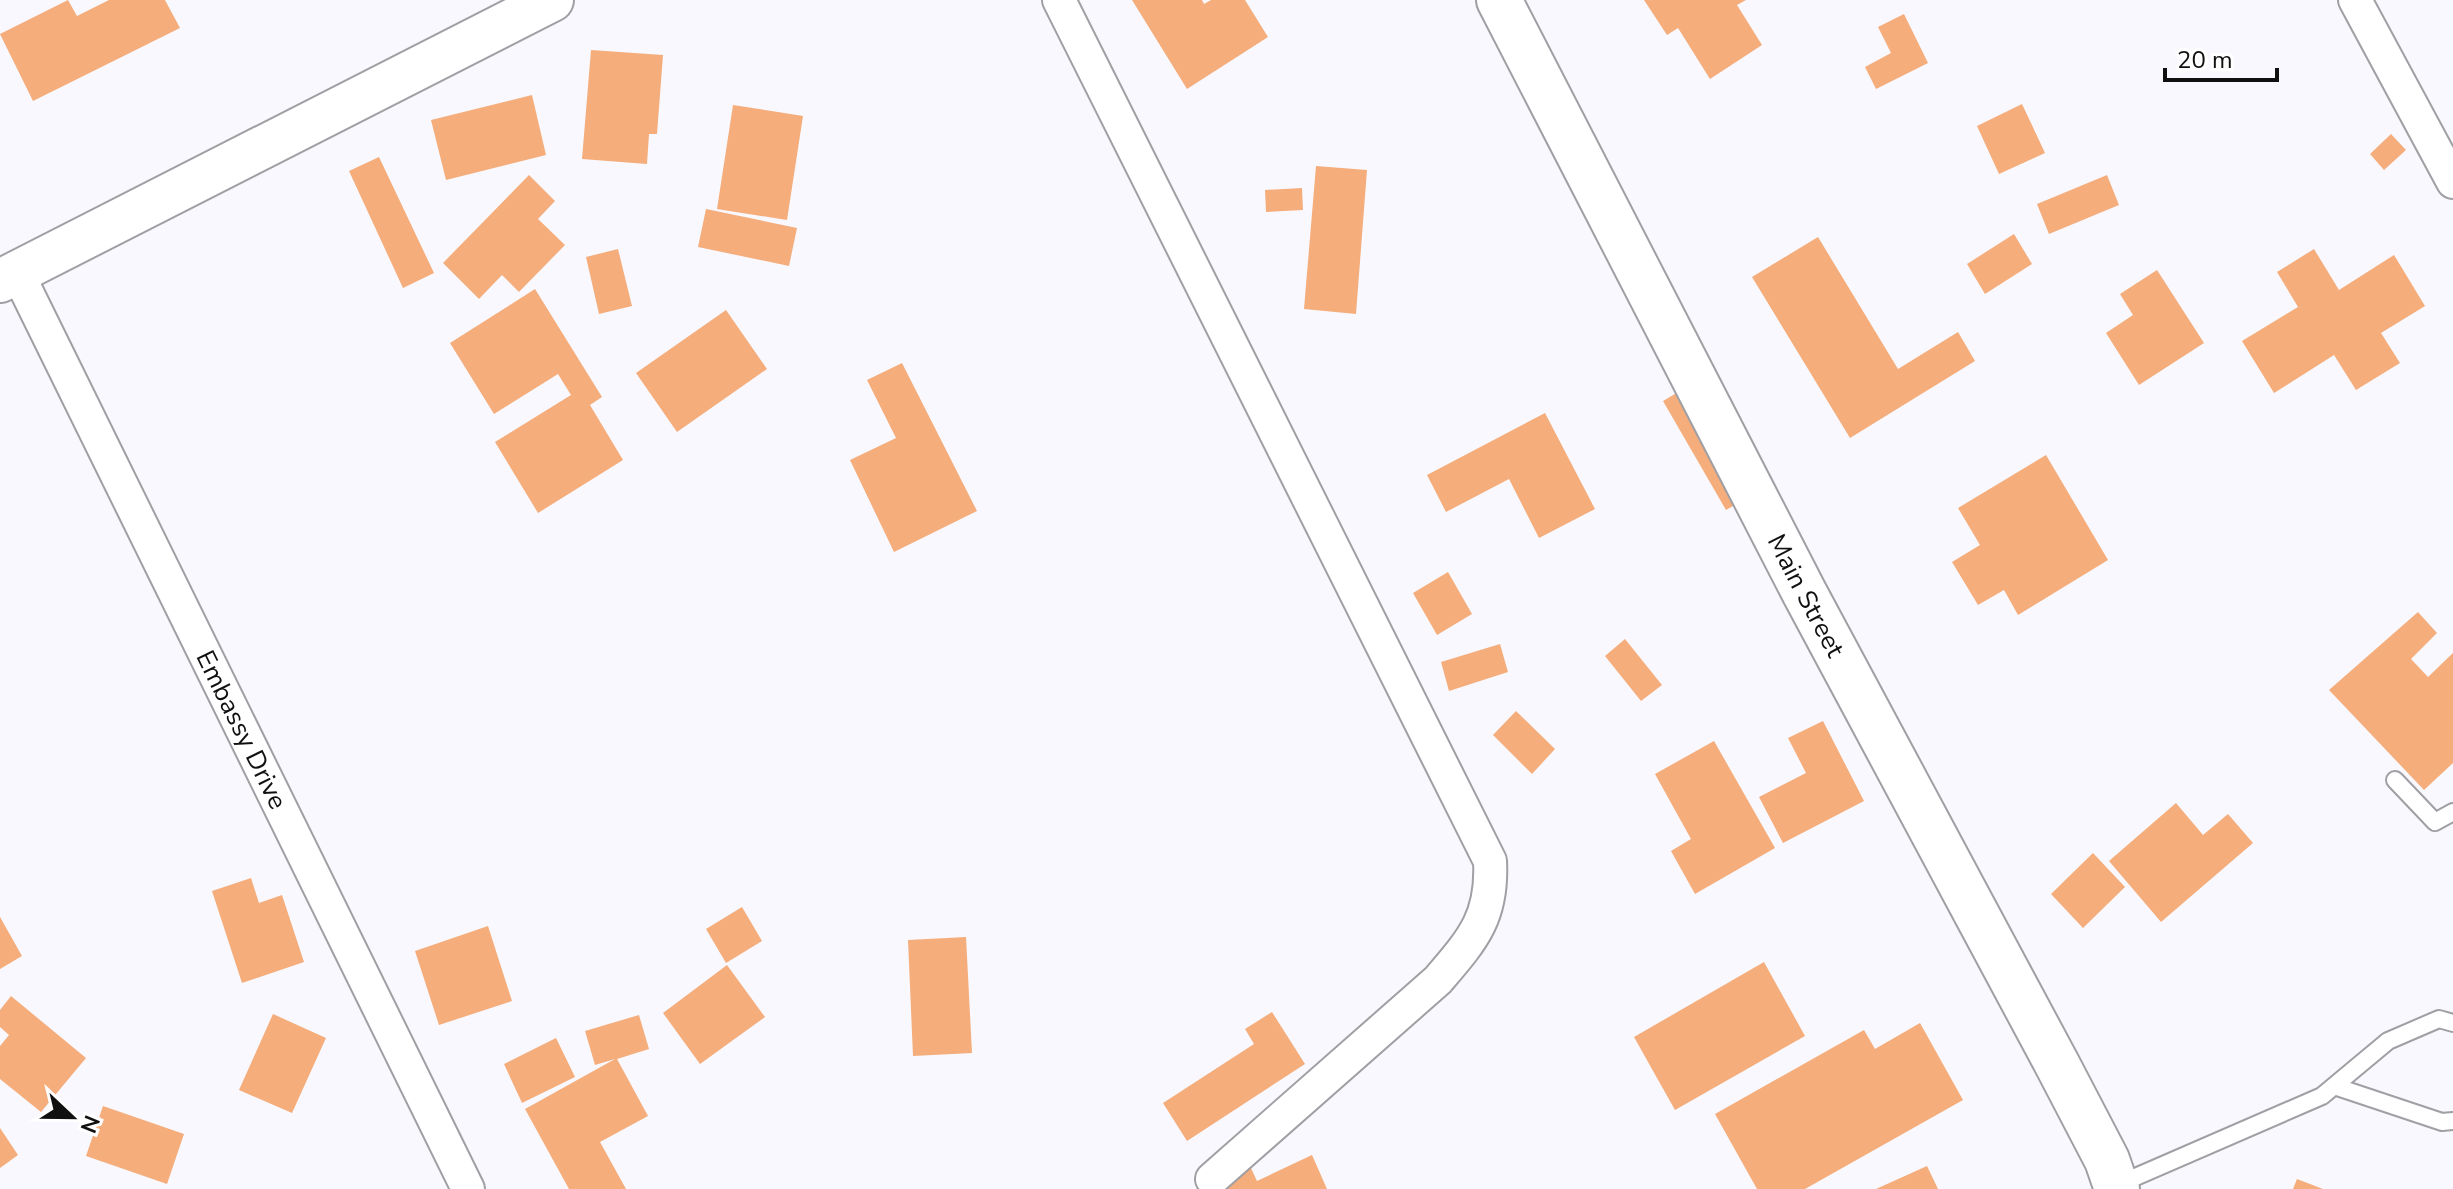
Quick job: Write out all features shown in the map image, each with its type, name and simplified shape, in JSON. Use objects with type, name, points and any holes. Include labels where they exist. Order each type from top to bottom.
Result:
[{"type":"main road","name":"Main Street","points":[[1499,0],[1804,592],[2107,1160],[2116,1187]]},
{"type":"street","points":[[8,276],[552,0]]},
{"type":"street","points":[[1059,0],[1490,861],[1492,892],[1483,916],[1470,942],[1438,980],[1212,1179]]},
{"type":"street","points":[[2355,0],[2453,182]]},
{"type":"street","name":"Embassy Drive","points":[[8,276],[468,1189]]},
{"type":"lane","points":[[2395,780],[2435,822],[2453,812]]},
{"type":"lane","points":[[2116,1187],[2322,1096],[2388,1041],[2439,1019],[2453,1023]]},
{"type":"lane","points":[[2334,1086],[2442,1122],[2453,1121]]},
{"type":"building","points":[[68,0],[77,16],[109,0],[165,0],[180,28],[33,101],[0,34]]},
{"type":"building","points":[[1132,0],[1202,0],[1204,4],[1211,0],[1245,0],[1268,37],[1187,89]]},
{"type":"building","points":[[1644,0],[1746,0],[1737,5],[1762,45],[1710,79],[1678,28],[1667,35]]},
{"type":"building","points":[[1904,14],[1928,63],[1876,89],[1865,67],[1891,53],[1878,27]]},
{"type":"building","points":[[591,50],[663,55],[657,134],[649,134],[647,164],[582,159]]},
{"type":"building","points":[[532,95],[546,155],[446,180],[431,120]]},
{"type":"building","points":[[2022,104],[2045,153],[1999,174],[1977,126]]},
{"type":"building","points":[[733,105],[803,116],[787,220],[717,209]]},
{"type":"building","points":[[2391,134],[2406,150],[2384,170],[2370,154]]},
{"type":"building","points":[[379,157],[434,273],[403,288],[349,171]]},
{"type":"building","points":[[1316,166],[1367,170],[1356,314],[1304,309]]},
{"type":"building","points":[[529,175],[555,201],[538,219],[565,245],[519,292],[502,275],[479,299],[443,263]]},
{"type":"building","points":[[2107,175],[2119,205],[2049,234],[2037,204]]},
{"type":"building","points":[[1302,188],[1303,210],[1266,212],[1265,190]]},
{"type":"building","points":[[706,209],[797,228],[789,266],[698,247]]},
{"type":"building","points":[[2014,234],[2032,264],[1985,294],[1967,264]]},
{"type":"building","points":[[1818,237],[1898,369],[1958,332],[1975,361],[1850,438],[1752,277]]},
{"type":"building","points":[[618,249],[632,306],[599,314],[586,257]]},
{"type":"building","points":[[2314,249],[2339,290],[2394,255],[2425,306],[2381,333],[2400,363],[2356,390],[2334,355],[2274,393],[2242,341],[2298,307],[2277,272]]},
{"type":"building","points":[[2157,270],[2204,343],[2139,385],[2106,333],[2133,315],[2120,294]]},
{"type":"building","points":[[535,289],[602,397],[590,405],[623,460],[538,513],[495,442],[571,395],[558,374],[494,414],[450,343]]},
{"type":"building","points":[[726,310],[767,369],[677,432],[636,373]]},
{"type":"building","points":[[902,363],[977,511],[894,552],[850,460],[896,438],[867,380]]},
{"type":"building","points":[[1697,381],[1760,491],[1726,510],[1663,401]]},
{"type":"building","points":[[1545,413],[1595,509],[1539,538],[1509,479],[1446,512],[1427,475]]},
{"type":"building","points":[[2046,455],[2108,560],[2018,615],[2004,590],[1978,605],[1952,562],[1980,545],[1958,508]]},
{"type":"building","points":[[1448,572],[1472,614],[1437,635],[1413,593]]},
{"type":"building","points":[[2418,612],[2437,633],[2411,659],[2428,677],[2453,653],[2453,763],[2424,790],[2329,690]]},
{"type":"building","points":[[1625,639],[1662,685],[1641,701],[1605,656]]},
{"type":"building","points":[[1500,644],[1508,672],[1449,691],[1441,662]]},
{"type":"building","points":[[1516,711],[1555,749],[1532,774],[1493,735]]},
{"type":"building","points":[[1823,721],[1864,801],[1783,843],[1759,797],[1806,773],[1788,738]]},
{"type":"building","points":[[1714,741],[1775,848],[1695,894],[1671,851],[1691,839],[1655,774]]},
{"type":"building","points":[[2176,803],[2203,835],[2228,814],[2253,843],[2161,922],[2109,861]]},
{"type":"building","points":[[2093,853],[2125,887],[2083,928],[2051,894]]},
{"type":"building","points":[[251,878],[259,903],[282,895],[304,962],[242,983],[212,891]]},
{"type":"building","points":[[742,907],[762,941],[726,963],[706,929]]},
{"type":"building","points":[[0,917],[22,956],[0,969]]},
{"type":"building","points":[[488,926],[512,1001],[439,1025],[415,951]]},
{"type":"building","points":[[966,937],[972,1053],[913,1056],[908,940]]},
{"type":"building","points":[[1764,962],[1805,1036],[1675,1110],[1634,1037]]},
{"type":"building","points":[[727,965],[765,1017],[700,1064],[663,1013]]},
{"type":"building","points":[[11,996],[86,1058],[41,1112],[0,1079],[0,1046],[9,1035],[0,1027],[0,1010]]},
{"type":"building","points":[[1272,1012],[1305,1064],[1187,1141],[1163,1103],[1254,1044],[1245,1029]]},
{"type":"building","points":[[273,1014],[326,1038],[292,1113],[239,1090]]},
{"type":"building","points":[[639,1015],[649,1049],[617,1059],[648,1116],[600,1142],[626,1189],[569,1189],[525,1109],[615,1059],[595,1065],[585,1031]]},
{"type":"building","points":[[1920,1023],[1963,1100],[1805,1189],[1757,1189],[1715,1114],[1864,1030],[1875,1049]]},
{"type":"building","points":[[556,1038],[575,1077],[522,1103],[504,1064]]},
{"type":"building","points":[[103,1106],[184,1134],[167,1184],[86,1156]]},
{"type":"building","points":[[0,1128],[18,1155],[0,1168]]},
{"type":"building","points":[[1312,1155],[1327,1189],[1211,1189],[1250,1166],[1257,1181]]},
{"type":"building","points":[[1927,1166],[1938,1189],[1876,1189]]},
{"type":"building","points":[[2297,1179],[2323,1189],[2293,1189]]}]
